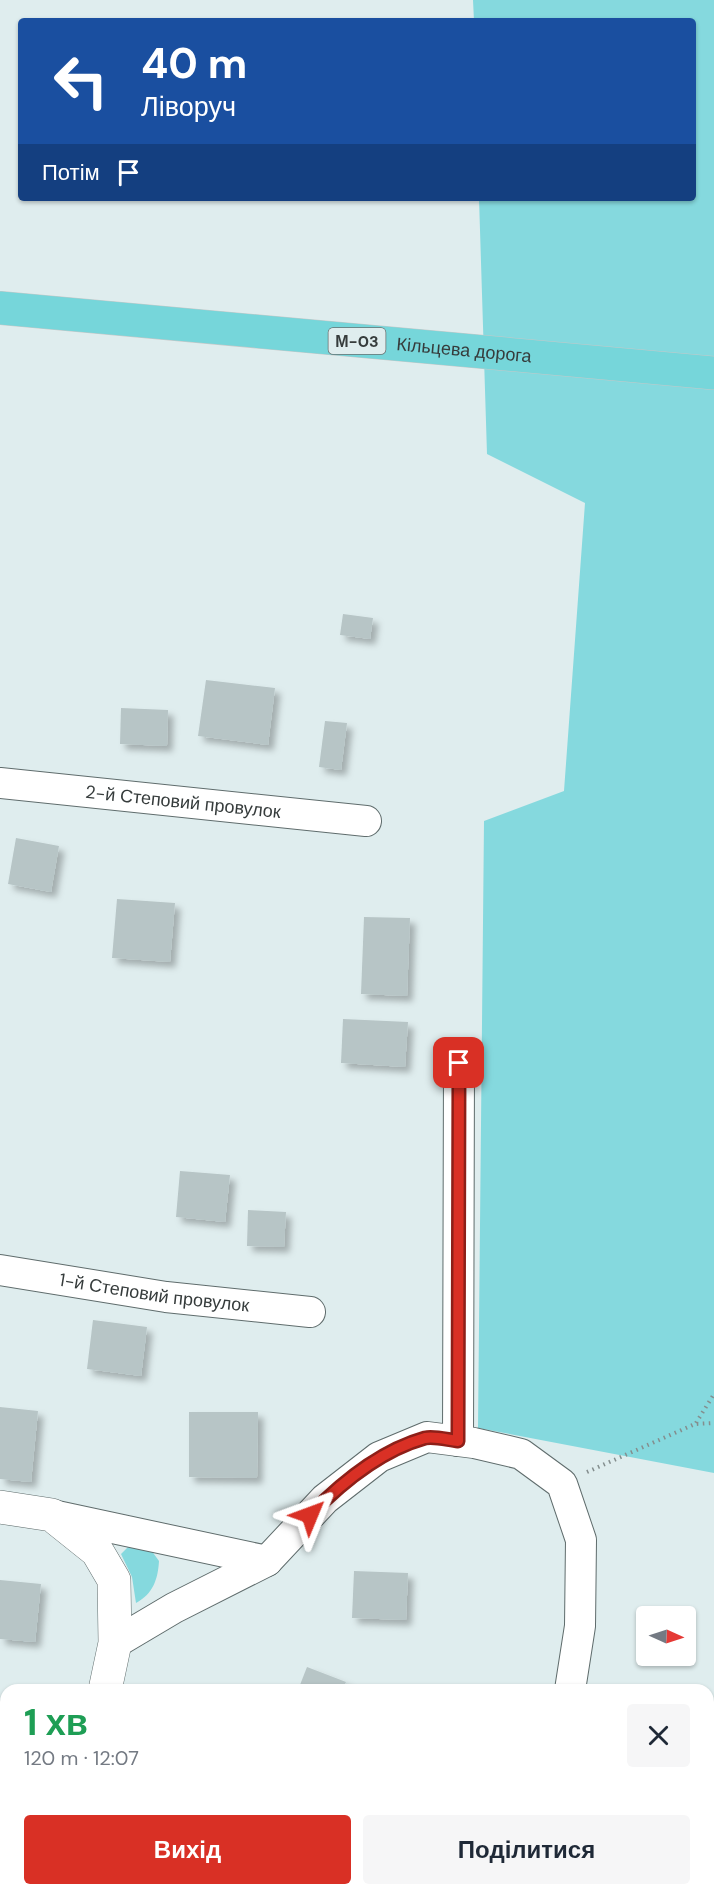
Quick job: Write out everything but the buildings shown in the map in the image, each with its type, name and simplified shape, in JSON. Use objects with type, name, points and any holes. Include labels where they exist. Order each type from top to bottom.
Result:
[{"type":"highway","name":"Кільцева дорога","points":[[0,308],[714,373]]},
{"type":"street","name":"2-й Степовий провулок","points":[[0,783],[366,821]]},
{"type":"street","points":[[458,1441],[459,1063]]},
{"type":"street","name":"1-й Степовий провулок","points":[[0,1270],[166,1297],[310,1312]]},
{"type":"street","points":[[115,1643],[174,1608],[267,1561],[325,1499],[379,1457],[428,1437],[474,1443],[520,1454],[562,1484],[580,1540],[580,1626],[571,1684]]},
{"type":"street","points":[[0,1507],[52,1515],[267,1561]]},
{"type":"street","points":[[52,1515],[97,1551],[114,1580],[115,1643],[106,1684]]},
{"type":"path","points":[[695,1424],[714,1394]]},
{"type":"path","points":[[562,1484],[695,1424],[714,1423]]},
{"type":"shaded area","points":[[473,0],[714,0],[714,1473],[478,1428],[484,821],[564,791],[585,503],[487,454],[479,201],[696,201],[696,18],[474,18]]},
{"type":"shaded area","points":[[131,1544],[151,1550],[159,1561],[154,1585],[147,1595],[136,1603],[132,1577],[121,1554]]},
{"type":"route","points":[[310,1515],[325,1499],[379,1457],[428,1437],[458,1441],[459,1063]]}]
